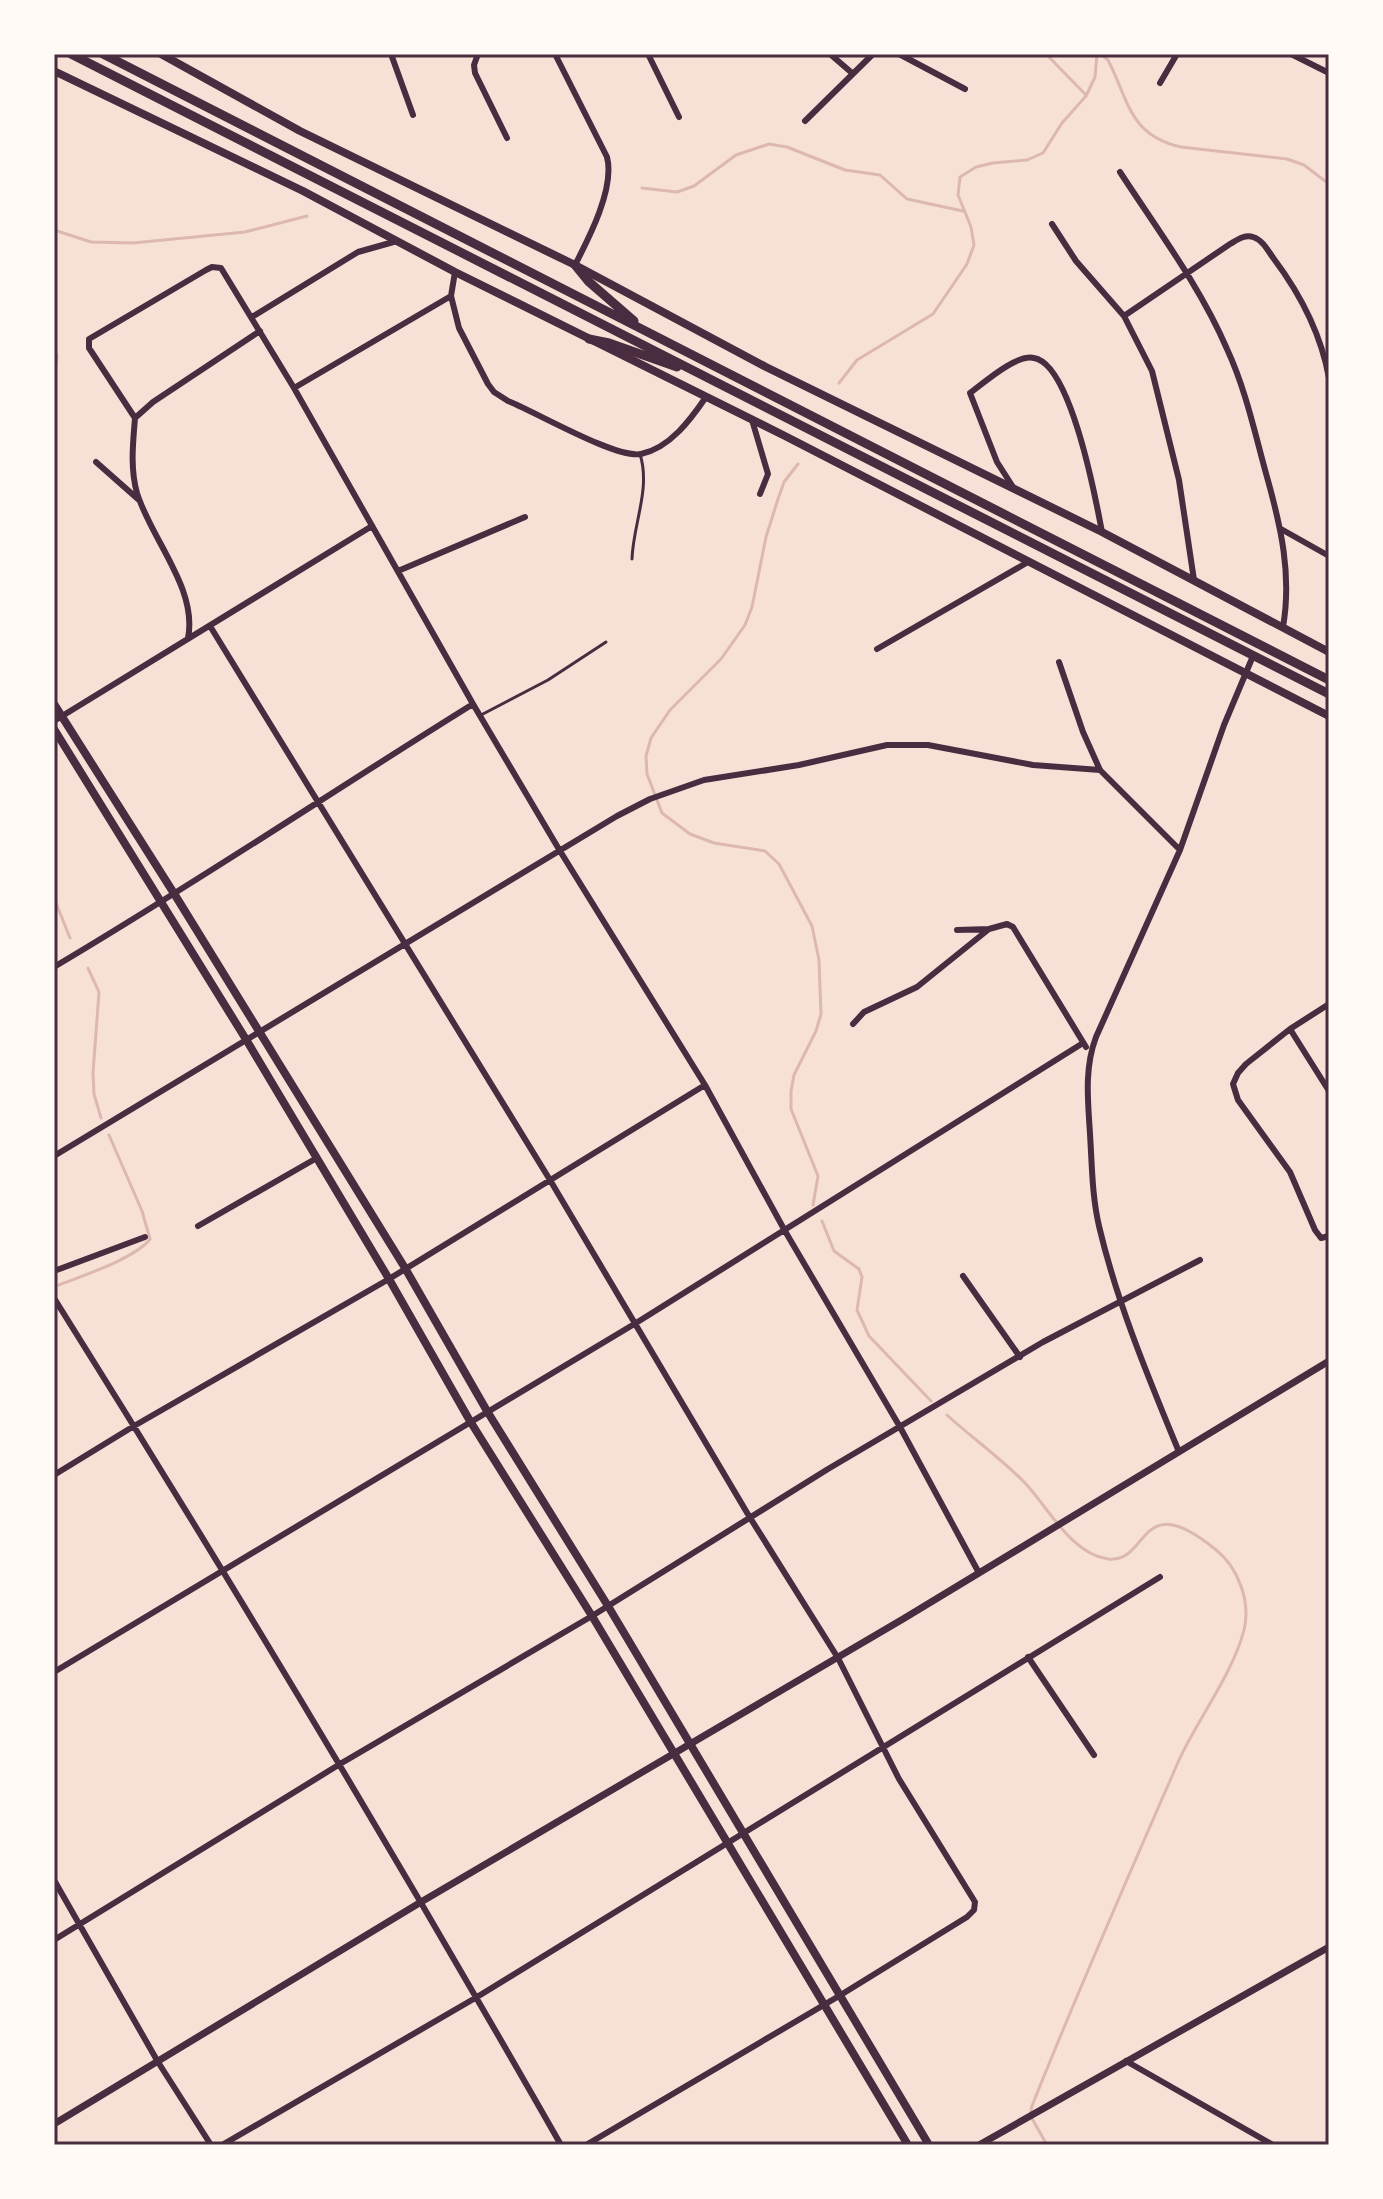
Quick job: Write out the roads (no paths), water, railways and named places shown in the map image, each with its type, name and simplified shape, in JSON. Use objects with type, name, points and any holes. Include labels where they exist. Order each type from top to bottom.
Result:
[{"type":"highway","points":[[71,54],[1329,694]]},
{"type":"highway","points":[[103,54],[1329,680]]},
{"type":"highway","points":[[575,265],[588,281],[646,331]]},
{"type":"highway","points":[[589,339],[609,343],[722,385]]},
{"type":"main road","points":[[161,54],[300,131],[575,265],[766,367],[1102,532],[1329,652]]},
{"type":"main road","points":[[54,71],[303,191],[455,272],[752,420],[1329,716]]},
{"type":"main road","points":[[54,704],[58,719],[175,895],[405,1268],[487,1411],[608,1606],[929,2145]]},
{"type":"main road","points":[[54,729],[247,1041],[470,1421],[592,1616],[908,2145]]},
{"type":"street","points":[[391,54],[413,115]]},
{"type":"street","points":[[478,54],[475,73],[507,138]]},
{"type":"street","points":[[555,54],[607,157],[610,173],[605,196],[575,265]]},
{"type":"street","points":[[648,54],[679,117]]},
{"type":"street","points":[[830,54],[852,73]]},
{"type":"street","points":[[805,121],[873,54]]},
{"type":"street","points":[[899,54],[965,89]]},
{"type":"street","points":[[1160,83],[1177,54]]},
{"type":"street","points":[[1291,54],[1329,73]]},
{"type":"street","points":[[1120,172],[1186,273],[1236,368],[1281,529],[1286,579],[1283,627]]},
{"type":"street","points":[[1052,224],[1076,261],[1124,316],[1147,360],[1159,394],[1179,480],[1194,580]]},
{"type":"street","points":[[1124,316],[1186,273],[1244,237],[1251,236],[1259,241],[1291,282],[1305,307],[1316,332],[1329,378]]},
{"type":"street","points":[[252,317],[358,252],[398,241]]},
{"type":"street","points":[[188,638],[191,617],[186,597],[139,500],[132,464],[135,418],[87,342],[92,335],[212,267],[225,270],[473,704],[705,1085],[785,1231],[900,1427],[979,1573]]},
{"type":"street","points":[[455,272],[451,296],[459,328],[488,384],[500,397],[619,452],[640,454],[672,437],[706,397]]},
{"type":"street","points":[[294,388],[451,296]]},
{"type":"street","points":[[135,418],[153,402],[260,331]]},
{"type":"street","points":[[1016,490],[1002,471],[970,393],[1025,358],[1038,359],[1049,368],[1073,415],[1092,473],[1102,532]]},
{"type":"street","points":[[752,420],[768,474],[760,494]]},
{"type":"street","points":[[96,462],[139,500]]},
{"type":"street","points":[[398,571],[525,517]]},
{"type":"street","points":[[58,719],[372,526]]},
{"type":"street","points":[[1281,529],[1329,556]]},
{"type":"street","points":[[877,649],[1028,562]]},
{"type":"street","points":[[210,626],[550,1180],[749,1516],[838,1658],[906,1791],[967,1885],[975,1906],[967,1917],[839,1996],[586,2145]]},
{"type":"street","points":[[1179,1452],[1121,1300],[1099,1224],[1087,1105],[1090,1053],[1180,850],[1253,656]]},
{"type":"street","points":[[1059,662],[1083,732],[1100,770],[1180,850]]},
{"type":"street","points":[[54,967],[161,904],[317,801],[473,704]]},
{"type":"street","points":[[54,1156],[650,799],[704,780],[799,765],[887,745],[912,743],[1033,765],[1100,770]]},
{"type":"street","points":[[957,930],[989,929],[1004,924],[1013,927],[1090,1053]]},
{"type":"street","points":[[853,1024],[864,1012],[917,987],[962,954],[989,929]]},
{"type":"street","points":[[1326,1237],[1315,1230],[1290,1172],[1238,1100],[1233,1084],[1242,1067],[1290,1029],[1329,1004]]},
{"type":"street","points":[[1290,1029],[1329,1091]]},
{"type":"street","points":[[54,1672],[636,1323],[1083,1043]]},
{"type":"street","points":[[54,1475],[389,1279],[705,1085]]},
{"type":"street","points":[[198,1226],[315,1159]]},
{"type":"street","points":[[54,1271],[145,1237]]},
{"type":"street","points":[[54,1940],[340,1764],[592,1616],[749,1516],[1020,1357],[1200,1260]]},
{"type":"street","points":[[963,1276],[1020,1357]]},
{"type":"street","points":[[54,1298],[340,1764],[561,2145]]},
{"type":"street","points":[[54,2124],[421,1902],[838,1658],[1329,1361]]},
{"type":"street","points":[[222,2145],[477,1997],[1160,1577]]},
{"type":"street","points":[[1028,1657],[1094,1755]]},
{"type":"street","points":[[54,1880],[158,2062],[211,2145]]},
{"type":"street","points":[[979,2145],[1329,1947]]},
{"type":"street","points":[[1126,2061],[1273,2145]]},
{"type":"lane","points":[[632,559],[643,489],[640,454]]},
{"type":"lane","points":[[480,715],[548,680],[606,642]]},
{"type":"waterway","points":[[1046,54],[1085,94]]},
{"type":"waterway","points":[[839,383],[857,360],[933,314],[967,264],[974,245],[971,227],[958,195],[960,177],[976,167],[1027,160],[1043,153],[1062,123],[1086,96],[1095,77],[1097,54]]},
{"type":"waterway","points":[[1100,54],[1108,60],[1133,114],[1151,134],[1181,147],[1287,159],[1304,165],[1329,184]]},
{"type":"waterway","points":[[642,188],[677,192],[694,186],[736,155],[769,144],[787,147],[845,170],[880,175],[907,199],[963,211]]},
{"type":"waterway","points":[[54,230],[91,242],[133,243],[245,232],[307,216]]},
{"type":"waterway","points":[[54,348],[57,356],[54,380]]},
{"type":"waterway","points":[[798,464],[784,482],[778,499],[745,625],[721,659],[670,710],[651,738],[646,756],[647,774],[662,813],[690,834],[714,843],[765,851],[779,864],[812,926],[819,960],[821,1014],[794,1075],[791,1109],[818,1176],[813,1205]]},
{"type":"waterway","points":[[54,898],[70,938]]},
{"type":"waterway","points":[[88,968],[99,992],[93,1073],[94,1094],[101,1118]]},
{"type":"waterway","points":[[59,1285],[121,1260],[150,1239],[142,1211],[109,1135]]},
{"type":"waterway","points":[[822,1221],[834,1251],[859,1269],[862,1277],[857,1310],[869,1336],[931,1401]]},
{"type":"waterway","points":[[947,1415],[1016,1474],[1061,1528],[1083,1548],[1108,1559],[1121,1557],[1148,1532],[1158,1526],[1171,1525],[1190,1532],[1223,1556],[1241,1585],[1246,1608],[1244,1630],[1232,1663],[1179,1760],[1032,2106],[1030,2115],[1047,2145]]}]
